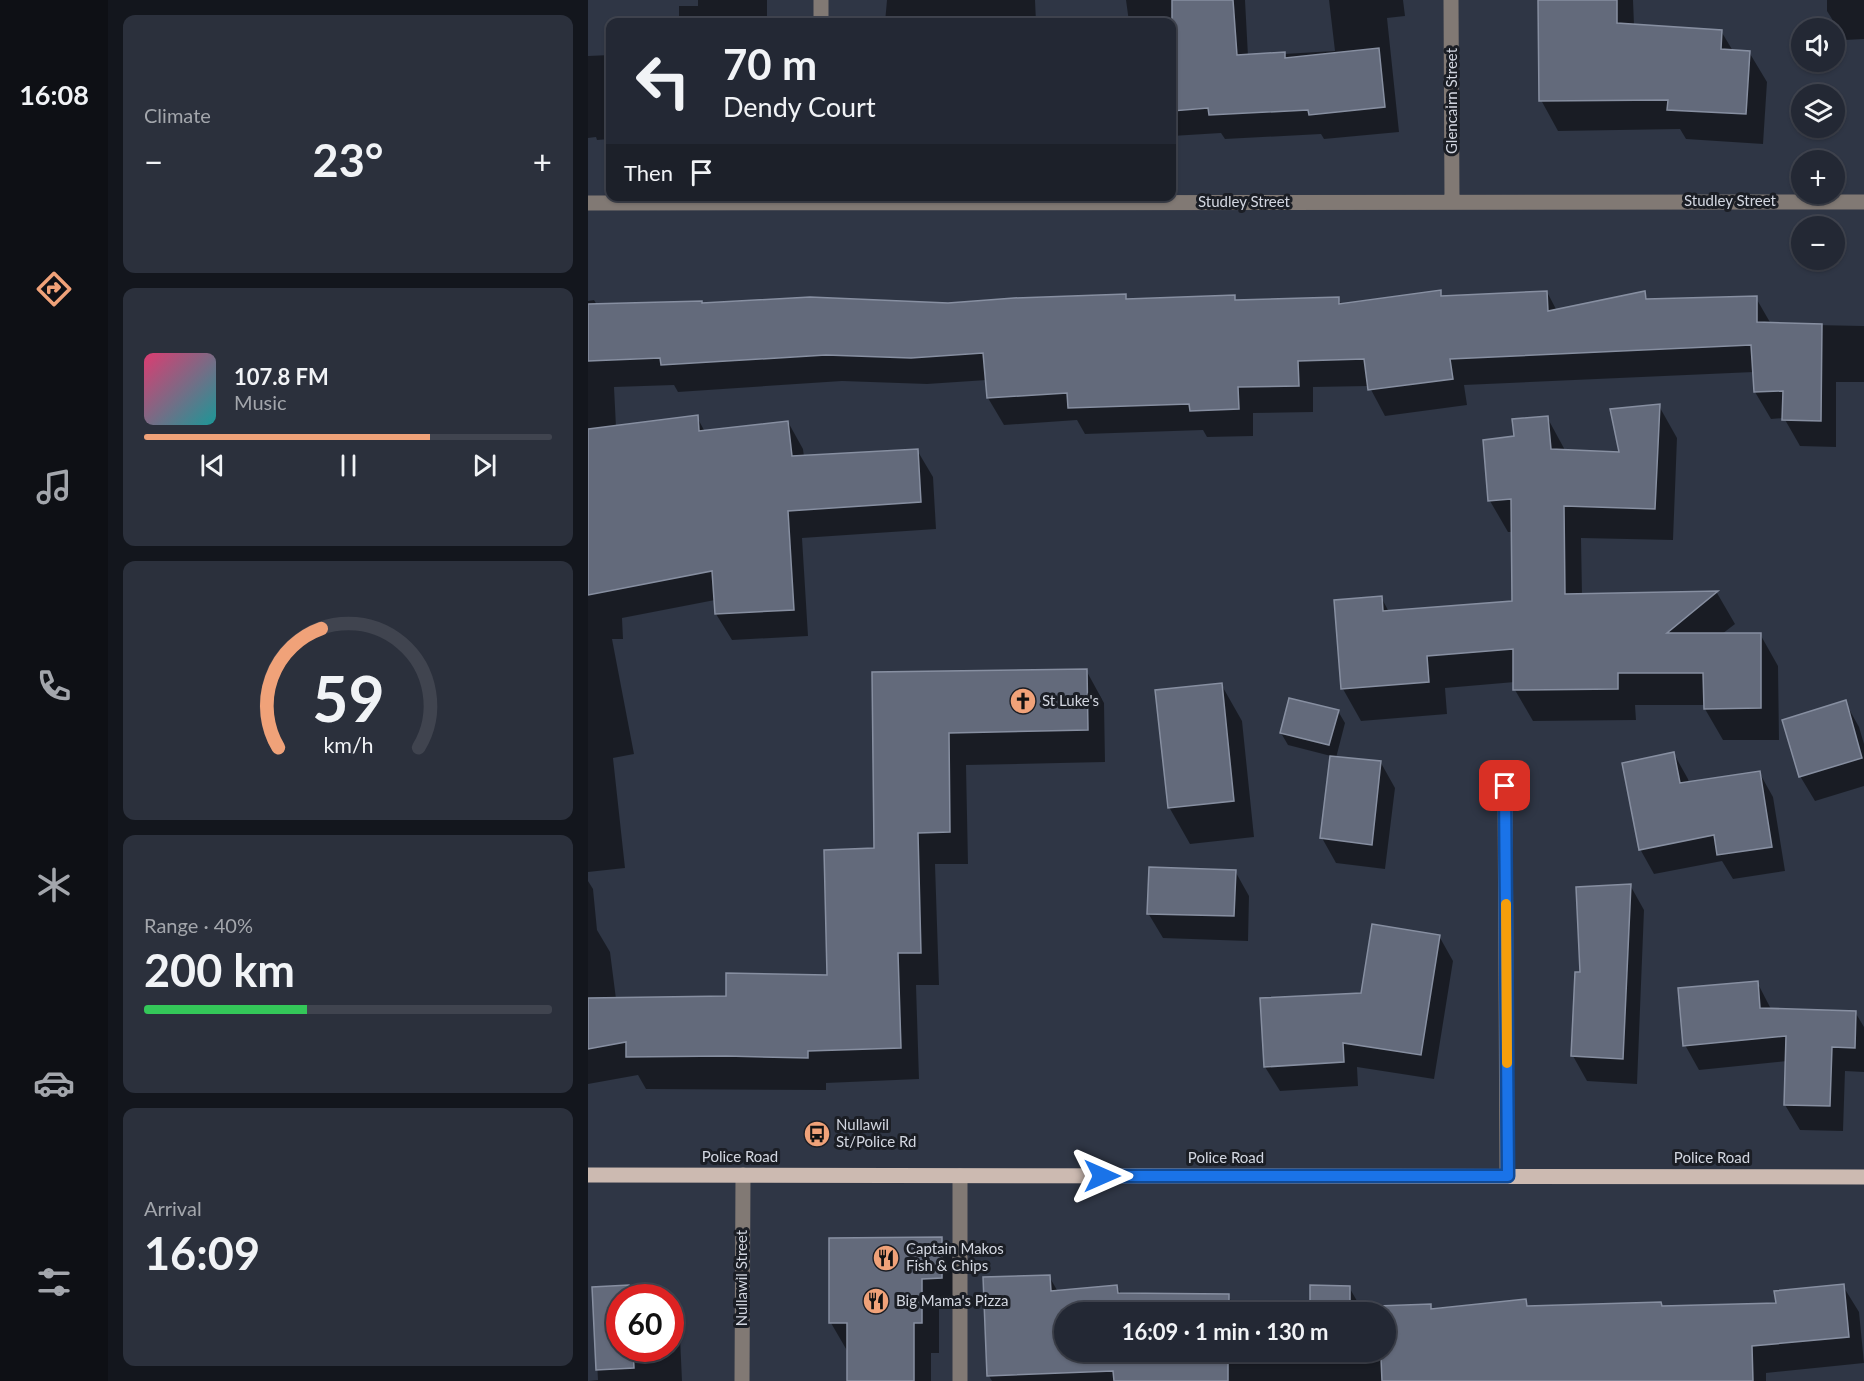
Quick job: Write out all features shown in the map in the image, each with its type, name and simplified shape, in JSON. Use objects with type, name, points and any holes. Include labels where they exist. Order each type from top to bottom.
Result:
[{"type":"main road","name":"Police Road","points":[[588,1175],[1864,1176]]},
{"type":"street","points":[[821,0],[821,18]]},
{"type":"street","name":"Glencairn Street","points":[[1451,0],[1452,201]]},
{"type":"street","name":"Studley Street","points":[[588,203],[744,201]]},
{"type":"street","name":"Studley Street","points":[[1176,201],[1864,202]]},
{"type":"street","points":[[1505,786],[1508,1176]]},
{"type":"street","name":"Nullawil Street","points":[[742,1381],[743,1175]]},
{"type":"street","points":[[960,1176],[960,1381]]},
{"type":"building","points":[[1172,0],[1233,0],[1237,55],[1285,52],[1285,58],[1379,48],[1385,107],[1309,115],[1308,110],[1209,115],[1208,108],[1176,111],[1176,18],[1172,18]]},
{"type":"building","points":[[1538,0],[1617,0],[1617,23],[1722,30],[1721,49],[1750,51],[1746,114],[1667,110],[1668,100],[1539,101]]},
{"type":"building","points":[[1441,290],[1441,296],[1547,291],[1548,311],[1645,291],[1646,299],[1757,296],[1757,322],[1822,324],[1821,421],[1782,420],[1783,391],[1754,392],[1751,345],[1450,359],[1453,379],[1368,390],[1364,359],[1298,361],[1299,386],[1238,387],[1239,409],[1190,411],[1189,404],[1068,408],[1067,393],[987,398],[983,353],[911,358],[826,355],[661,365],[660,358],[588,361],[588,304],[702,301],[702,303],[810,297],[948,303],[1126,294],[1126,299],[1235,295],[1235,300],[1339,297],[1339,304]]},
{"type":"building","points":[[1660,404],[1655,509],[1564,506],[1565,594],[1718,591],[1667,633],[1761,633],[1761,708],[1704,709],[1703,673],[1618,673],[1618,689],[1513,690],[1513,649],[1427,656],[1429,682],[1341,689],[1334,600],[1382,596],[1383,611],[1512,601],[1511,499],[1488,501],[1483,440],[1514,436],[1512,419],[1548,416],[1551,449],[1619,452],[1610,409]]},
{"type":"building","points":[[698,415],[699,431],[788,421],[792,456],[918,449],[921,502],[788,511],[794,610],[715,614],[712,571],[588,595],[588,429]]},
{"type":"building","points":[[1087,669],[1088,730],[949,733],[950,832],[918,833],[921,953],[898,953],[901,1048],[808,1051],[808,1058],[626,1057],[626,1042],[588,1049],[588,998],[726,996],[726,973],[827,975],[824,850],[874,848],[872,672]]},
{"type":"building","points":[[1222,683],[1234,801],[1168,808],[1155,690]]},
{"type":"building","points":[[1289,698],[1339,710],[1329,745],[1280,733]]},
{"type":"building","points":[[1846,700],[1862,758],[1799,777],[1782,720]]},
{"type":"building","points":[[1674,752],[1680,783],[1760,771],[1772,847],[1717,855],[1714,835],[1639,850],[1622,763]]},
{"type":"building","points":[[1330,756],[1381,761],[1372,845],[1320,838]]},
{"type":"building","points":[[1149,867],[1236,870],[1234,916],[1147,914]]},
{"type":"building","points":[[1631,884],[1623,1059],[1571,1056],[1575,972],[1580,972],[1576,887]]},
{"type":"building","points":[[1372,924],[1440,935],[1421,1055],[1343,1043],[1344,1062],[1264,1067],[1260,998],[1361,993]]},
{"type":"building","points":[[1758,981],[1760,1008],[1856,1011],[1855,1048],[1832,1047],[1830,1106],[1784,1105],[1786,1036],[1683,1046],[1678,988]]},
{"type":"building","points":[[942,1237],[942,1278],[922,1279],[922,1323],[914,1323],[914,1381],[847,1381],[847,1323],[829,1323],[829,1238]]},
{"type":"building","points":[[1050,1275],[1051,1291],[1117,1285],[1118,1293],[1229,1294],[1229,1302],[1054,1302],[1054,1362],[1228,1362],[1228,1381],[1114,1381],[1113,1371],[987,1376],[983,1277]]},
{"type":"building","points":[[1844,1284],[1849,1337],[1752,1346],[1753,1381],[1382,1381],[1381,1362],[1396,1362],[1396,1305],[1431,1304],[1431,1309],[1526,1299],[1527,1306],[1661,1302],[1662,1306],[1776,1303],[1774,1291]]},
{"type":"building","points":[[1310,1285],[1350,1286],[1350,1302],[1310,1302]]},
{"type":"building","points":[[606,1286],[606,1362],[634,1362],[634,1368],[596,1370],[592,1287]]},
{"type":"slow traffic","points":[[1506,904],[1507,1063]]},
{"type":"place","name":"St Luke's","points":[[1023,701]]},
{"type":"place","name":"Nullawil St/Police Rd","points":[[817,1134]]},
{"type":"place","name":"Captain Makos Fish & Chips","points":[[886,1258]]},
{"type":"place","name":"Big Mama's Pizza","points":[[876,1301]]},
{"type":"route","points":[[1102,1176],[1508,1176],[1505,786]]}]
